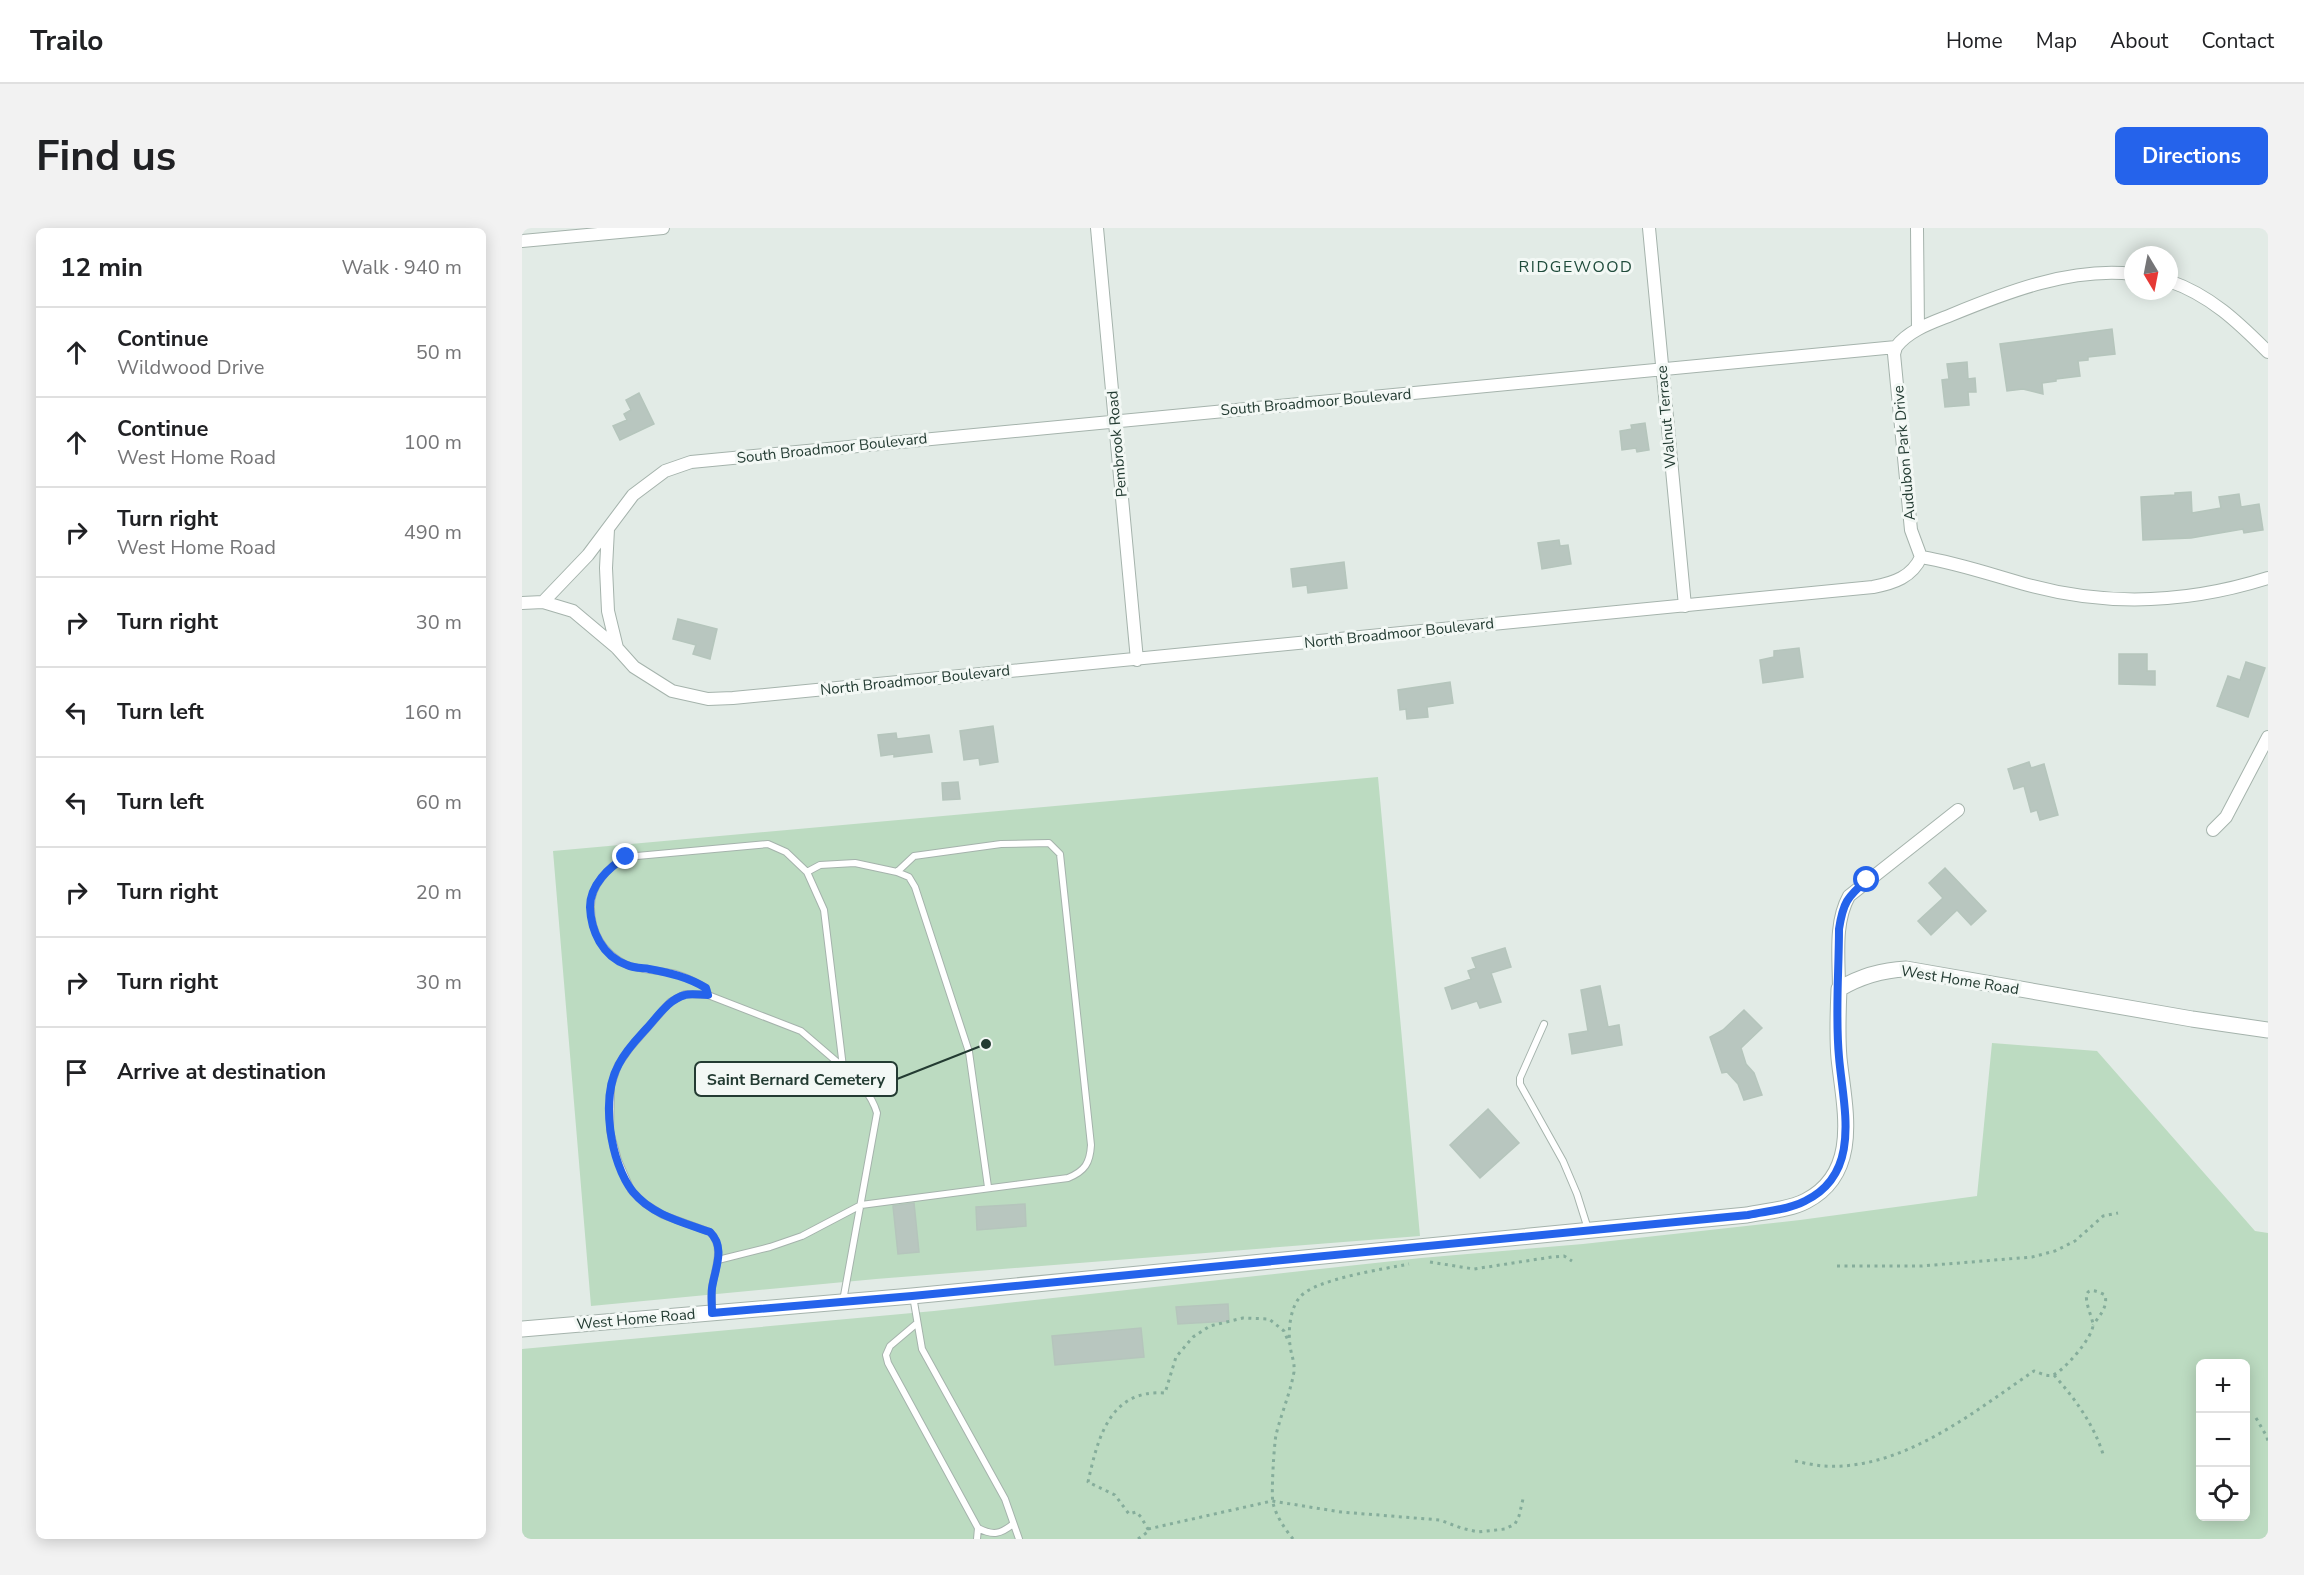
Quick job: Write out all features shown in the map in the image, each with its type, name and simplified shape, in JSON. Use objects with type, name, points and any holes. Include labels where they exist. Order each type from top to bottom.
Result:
[{"type":"street","points":[[552,228],[575,235]]},
{"type":"street","points":[[522,241],[663,228]]},
{"type":"street","name":"Pembrook Road","points":[[1096,228],[1137,660]]},
{"type":"street","name":"Walnut Terrace","points":[[1648,228],[1685,606]]},
{"type":"street","points":[[1917,228],[1918,329]]},
{"type":"street","points":[[1896,347],[1901,340],[1918,329],[2017,291],[2076,277],[2124,274]]},
{"type":"street","points":[[2178,284],[2214,302],[2268,352]]},
{"type":"street","name":"South Broadmoor Boulevard","points":[[543,602],[608,530],[621,508],[665,471],[690,462],[1896,347]]},
{"type":"street","name":"Audubon Park Drive","points":[[1896,347],[1894,354],[1911,530],[1921,557]]},
{"type":"street","points":[[608,530],[606,568],[608,611],[617,648]]},
{"type":"street","points":[[1921,557],[1952,562],[2068,594],[2106,599],[2177,599],[2212,593],[2268,578]]},
{"type":"street","name":"North Broadmoor Boulevard","points":[[522,603],[543,602],[573,611],[617,648],[634,667],[656,683],[672,691],[708,699],[1137,660],[1889,584],[1910,573],[1921,557]]},
{"type":"street","points":[[2213,830],[2226,817],[2268,736]]},
{"type":"street","points":[[1839,988],[1839,929],[1842,908],[1849,896],[1958,810]]},
{"type":"street","name":"West Home Road","points":[[522,1329],[912,1296],[1748,1215],[1790,1207],[1817,1194],[1828,1182],[1838,1167],[1845,1147],[1847,1130],[1839,1057],[1839,988],[1871,973],[1906,969],[2268,1030]]},
{"type":"lane","points":[[718,1260],[771,1247],[802,1236],[861,1205],[1068,1178],[1078,1174],[1086,1167],[1090,1156],[1071,939],[1060,854],[1049,843],[1001,844],[914,856],[897,872]]},
{"type":"lane","points":[[708,995],[706,988],[678,975],[626,965],[597,940],[591,922],[590,901],[602,876],[614,864],[626,857],[768,844],[786,852],[807,872],[824,910],[843,1067]]},
{"type":"lane","points":[[807,872],[820,865],[855,863],[897,872],[909,877],[915,886],[969,1052],[988,1187]]},
{"type":"lane","points":[[712,1313],[712,1287],[718,1260],[715,1237],[710,1232],[663,1215],[644,1203],[632,1190],[618,1160],[610,1131],[611,1086],[618,1065],[670,1002],[685,994],[708,995],[801,1031],[864,1086],[873,1100],[877,1113],[843,1302]]},
{"type":"lane","points":[[1544,1024],[1520,1078],[1521,1090],[1563,1161],[1588,1229]]},
{"type":"lane","points":[[912,1296],[922,1349],[1005,1498],[1019,1539]]},
{"type":"lane","points":[[916,1324],[890,1346],[886,1355],[888,1363],[978,1528],[977,1539]]},
{"type":"lane","points":[[978,1528],[990,1534],[998,1534],[1013,1524]]},
{"type":"path","points":[[1837,1266],[1922,1266],[2032,1257],[2055,1251],[2074,1241],[2103,1216],[2118,1213]]},
{"type":"path","points":[[1426,1261],[1474,1269],[1564,1256],[1572,1261]]},
{"type":"path","points":[[1290,1345],[1291,1317],[1294,1306],[1308,1289],[1325,1283],[1418,1263]]},
{"type":"path","points":[[1795,1461],[1822,1466],[1844,1466],[1905,1452],[1934,1438],[2034,1371],[2048,1376],[2054,1375],[2082,1347],[2104,1309],[2105,1295],[2098,1292],[2092,1292],[2087,1296],[2085,1302],[2093,1325]]},
{"type":"path","points":[[1138,1539],[1149,1532],[1141,1517],[1136,1512],[1129,1514],[1115,1496],[1089,1482],[1094,1454],[1104,1427],[1118,1408],[1136,1395],[1150,1392],[1166,1393],[1176,1357],[1193,1337],[1210,1326],[1243,1318],[1269,1319],[1284,1331],[1294,1357],[1294,1372],[1276,1436],[1272,1501],[1293,1539]]},
{"type":"path","points":[[2054,1375],[2096,1432],[2103,1454]]},
{"type":"path","points":[[2256,1418],[2268,1443]]},
{"type":"path","points":[[1148,1529],[1272,1501],[1341,1512],[1440,1520],[1478,1532],[1505,1529],[1515,1524],[1523,1499]]},
{"type":"green space","points":[[1378,777],[1420,1236],[876,1279],[591,1306],[553,851]]},
{"type":"green space","points":[[1992,1043],[2097,1051],[2255,1231],[2268,1233],[2268,1539],[522,1539],[522,1349],[934,1311],[1421,1258],[1583,1244],[1800,1220],[1977,1196]]},
{"type":"building","points":[[2112,329],[2115,354],[2088,357],[2088,360],[2078,361],[2080,376],[2042,383],[2043,394],[2023,389],[2007,391],[2000,344]]},
{"type":"building","points":[[1967,362],[1968,379],[1975,378],[1976,392],[1968,392],[1969,405],[1945,407],[1942,380],[1949,379],[1947,364]]},
{"type":"building","points":[[639,393],[654,424],[620,440],[613,426],[627,420],[624,414],[631,410],[626,400]]},
{"type":"building","points":[[1645,423],[1649,450],[1637,452],[1636,448],[1622,450],[1620,431],[1632,429],[1631,425]]},
{"type":"building","points":[[2191,492],[2192,513],[2221,508],[2219,497],[2239,494],[2241,507],[2259,504],[2263,530],[2244,533],[2243,529],[2191,538],[2143,540],[2141,497]]},
{"type":"building","points":[[1559,540],[1560,546],[1568,545],[1571,564],[1542,569],[1538,543]]},
{"type":"building","points":[[1344,562],[1347,588],[1308,593],[1307,585],[1293,587],[1291,569]]},
{"type":"building","points":[[678,619],[717,629],[710,659],[693,654],[696,645],[673,639]]},
{"type":"building","points":[[1799,648],[1803,677],[1763,683],[1760,660],[1774,657],[1774,651]]},
{"type":"building","points":[[2119,654],[2147,654],[2147,671],[2155,671],[2155,685],[2119,684]]},
{"type":"building","points":[[2246,662],[2265,668],[2248,717],[2217,706],[2228,676],[2240,680]]},
{"type":"building","points":[[1450,682],[1453,703],[1427,707],[1428,717],[1407,719],[1406,709],[1400,710],[1398,690]]},
{"type":"building","points":[[993,726],[998,762],[980,765],[979,758],[964,760],[960,731]]},
{"type":"building","points":[[896,733],[897,739],[929,735],[932,752],[894,757],[894,754],[881,756],[878,735]]},
{"type":"building","points":[[2029,762],[2031,768],[2044,764],[2058,815],[2040,820],[2037,810],[2031,812],[2024,786],[2014,789],[2008,769]]},
{"type":"building","points":[[958,782],[960,799],[943,800],[942,783]]},
{"type":"building","points":[[1945,868],[1986,911],[1971,925],[1957,910],[1931,935],[1918,921],[1943,898],[1929,883]]},
{"type":"building","points":[[1505,948],[1511,967],[1491,973],[1501,1002],[1480,1008],[1477,1001],[1452,1009],[1445,988],[1471,979],[1468,971],[1476,968],[1472,958]]},
{"type":"building","points":[[1600,986],[1608,1027],[1619,1025],[1622,1045],[1572,1054],[1569,1034],[1588,1031],[1581,990]]},
{"type":"building","points":[[1744,1010],[1762,1028],[1741,1048],[1746,1064],[1754,1073],[1762,1095],[1744,1100],[1738,1084],[1727,1072],[1722,1073],[1710,1037],[1723,1030]]},
{"type":"building","points":[[1488,1109],[1519,1143],[1480,1178],[1450,1145]]},
{"type":"building","points":[[914,1203],[919,1252],[898,1254],[893,1206]]},
{"type":"building","points":[[1025,1204],[1026,1226],[977,1230],[976,1207]]},
{"type":"building","points":[[1228,1304],[1229,1321],[1178,1324],[1176,1307]]},
{"type":"building","points":[[1141,1328],[1144,1357],[1055,1365],[1052,1336]]},
{"type":"place","name":"Saint Bernard Cemetery","points":[[986,1044]]},
{"type":"district","name":"RIDGEWOOD","points":[[1576,266]]},
{"type":"route","points":[[626,857],[614,864],[602,876],[590,901],[591,922],[597,940],[626,965],[678,975],[706,988],[708,995],[685,994],[670,1002],[630,1048],[618,1065],[611,1086],[610,1131],[618,1160],[632,1190],[644,1203],[663,1215],[710,1232],[715,1237],[719,1256],[712,1287],[712,1313],[912,1296],[1748,1215],[1790,1207],[1817,1194],[1828,1182],[1838,1167],[1845,1147],[1846,1105],[1839,1057],[1839,929],[1842,908],[1849,896],[1867,880]]}]
